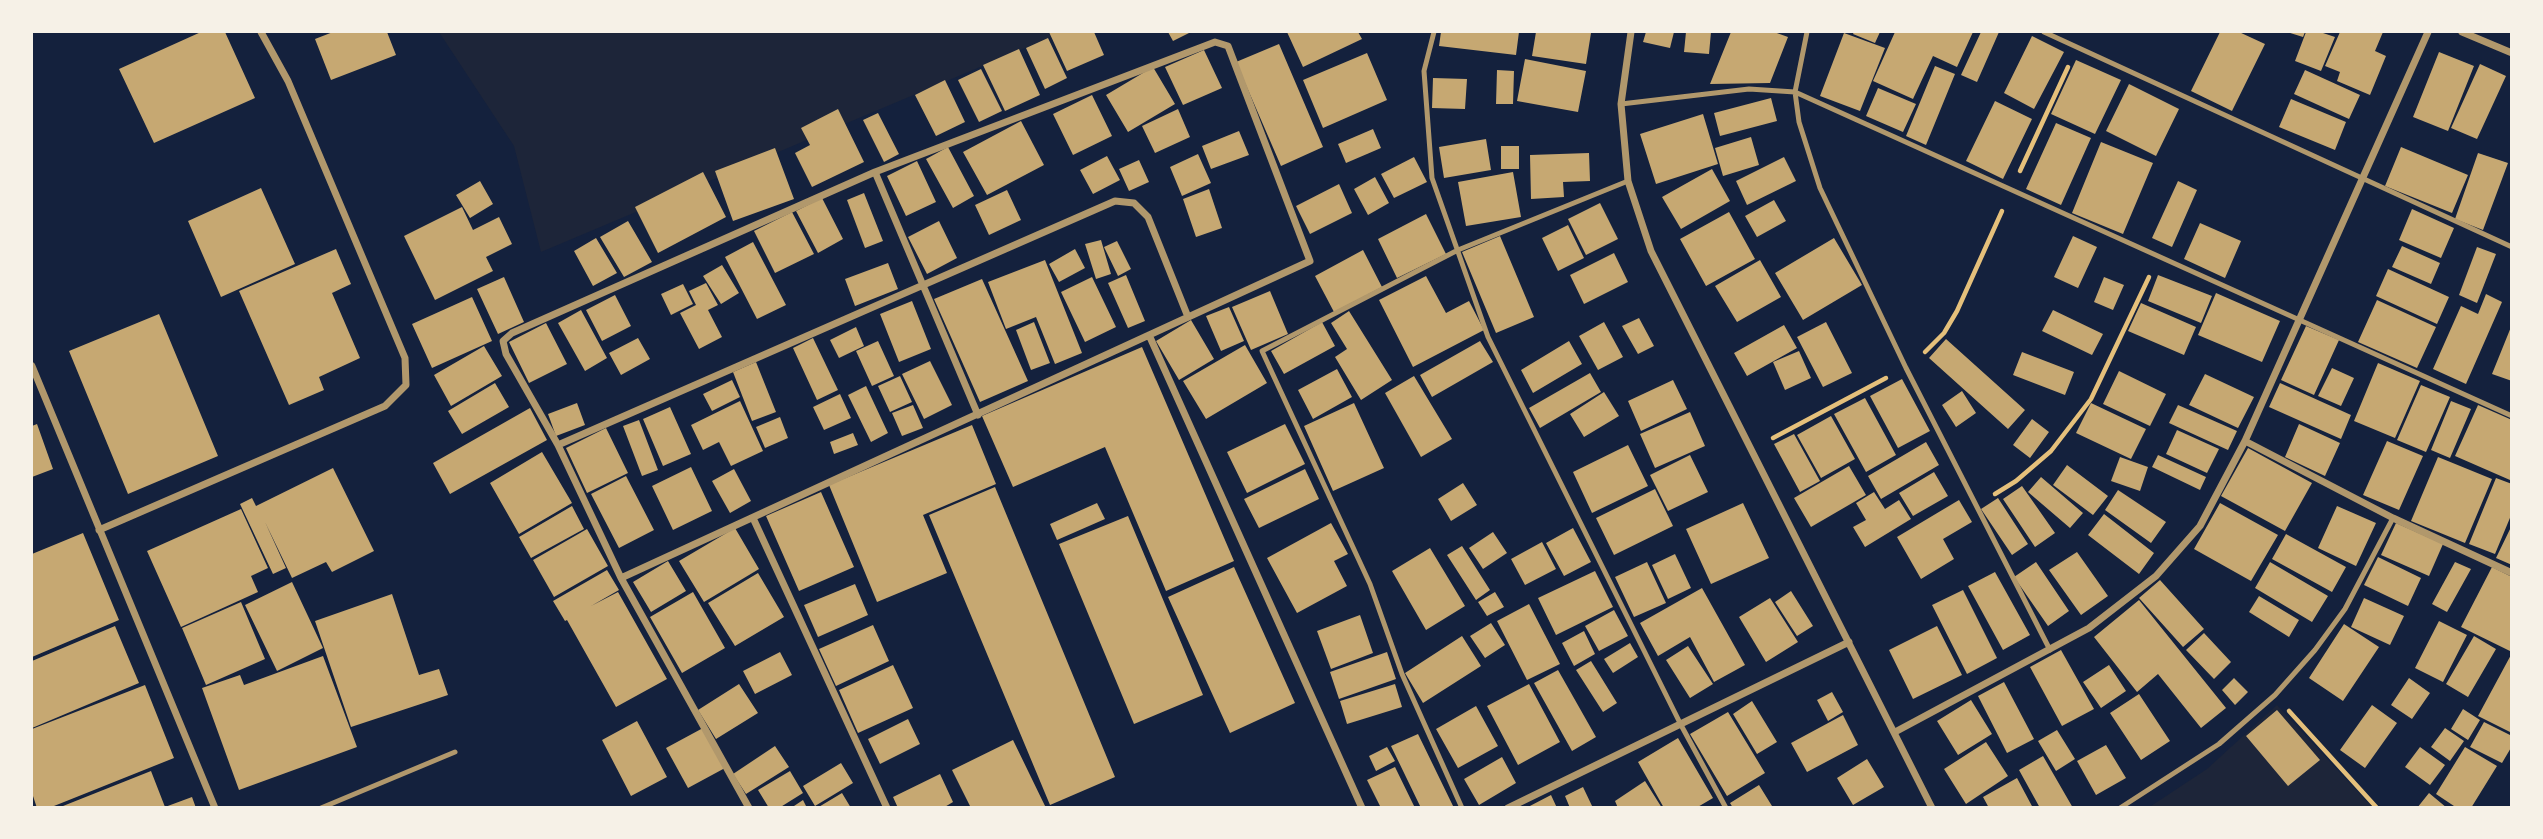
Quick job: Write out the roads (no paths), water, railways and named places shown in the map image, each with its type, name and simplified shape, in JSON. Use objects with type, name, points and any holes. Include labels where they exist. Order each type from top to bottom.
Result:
[{"type":"street","points":[[99,530],[385,406],[406,384],[405,358],[288,81],[261,32]]},
{"type":"street","points":[[1631,32],[1621,104],[1628,181],[1651,251],[1932,807]]},
{"type":"street","points":[[1895,732],[2050,650],[2123,604],[2183,548],[2200,526],[2245,441],[2428,32]]},
{"type":"street","points":[[2462,32],[2511,54]]},
{"type":"street","points":[[621,578],[1310,261],[1228,46],[1215,42],[874,172],[512,333],[503,341],[506,354],[558,446],[621,578],[749,807]]},
{"type":"street","points":[[874,172],[978,415]]},
{"type":"street","points":[[558,446],[1115,201],[1134,203],[1148,217],[1188,317]]},
{"type":"street","points":[[1149,335],[1362,807]]},
{"type":"street","points":[[32,366],[215,807]]},
{"type":"street","points":[[2245,441],[2393,518],[2511,573]]},
{"type":"street","points":[[754,518],[887,807]]},
{"type":"street","points":[[1508,807],[1849,642]]},
{"type":"lane","points":[[1434,32],[1424,71],[1432,178],[1488,337],[1681,725],[1726,807]]},
{"type":"lane","points":[[1807,32],[1795,92],[1799,122],[1820,188],[1906,368],[2050,650]]},
{"type":"lane","points":[[2044,32],[2511,247]]},
{"type":"lane","points":[[1621,104],[1739,90],[1795,92],[2511,416]]},
{"type":"lane","points":[[1462,807],[1402,674],[1370,584],[1262,351],[1458,250],[1628,181]]},
{"type":"lane","points":[[2120,807],[2219,744],[2275,695],[2315,650],[2344,609],[2393,518]]},
{"type":"lane","points":[[321,807],[455,752]]}]
